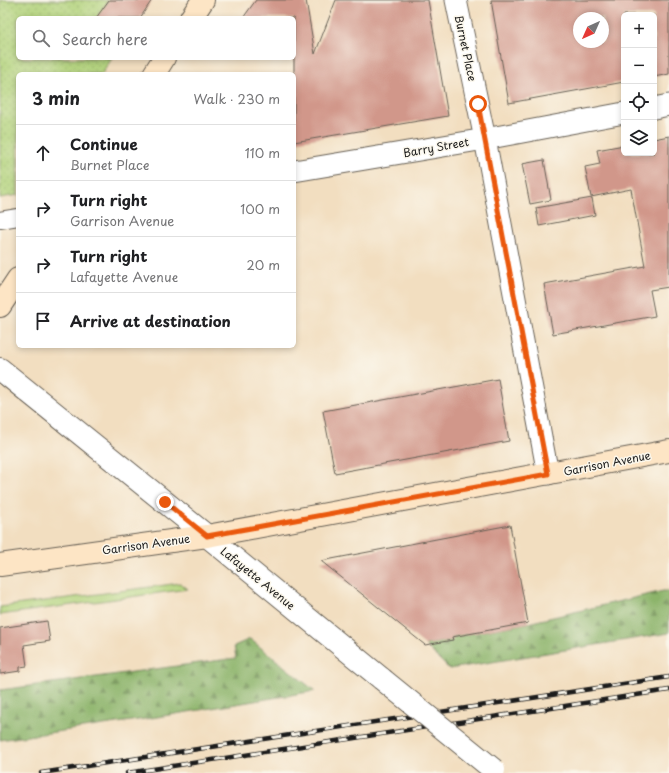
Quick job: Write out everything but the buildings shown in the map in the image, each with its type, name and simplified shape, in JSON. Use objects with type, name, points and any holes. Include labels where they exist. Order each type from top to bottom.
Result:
[{"type":"main road","points":[[192,16],[203,0]]},
{"type":"main road","points":[[155,72],[163,60]]},
{"type":"main road","points":[[0,306],[16,282]]},
{"type":"main road","name":"Garrison Avenue","points":[[0,565],[207,536],[669,451]]},
{"type":"street","name":"Burnet Place","points":[[456,0],[485,139],[548,474]]},
{"type":"street","points":[[657,107],[669,105]]},
{"type":"street","name":"Barry Street","points":[[296,171],[485,139],[621,114]]},
{"type":"street","points":[[0,220],[16,217]]},
{"type":"street","name":"Lafayette Avenue","points":[[0,369],[495,771]]},
{"type":"green space","points":[[0,0],[109,0],[97,16],[16,16],[16,60],[111,60],[103,72],[16,72],[16,195],[0,198]]},
{"type":"green space","points":[[180,583],[188,589],[0,615],[0,607]]},
{"type":"green space","points":[[663,591],[669,591],[669,633],[449,669],[425,645],[452,640],[452,637],[528,623]]},
{"type":"green space","points":[[250,639],[315,691],[145,719],[0,740],[0,690],[236,658],[234,646]]},
{"type":"railway","points":[[41,773],[669,677]]},
{"type":"railway","points":[[127,773],[669,690]]},
{"type":"route","points":[[165,502],[207,536],[548,474],[478,104]]}]
